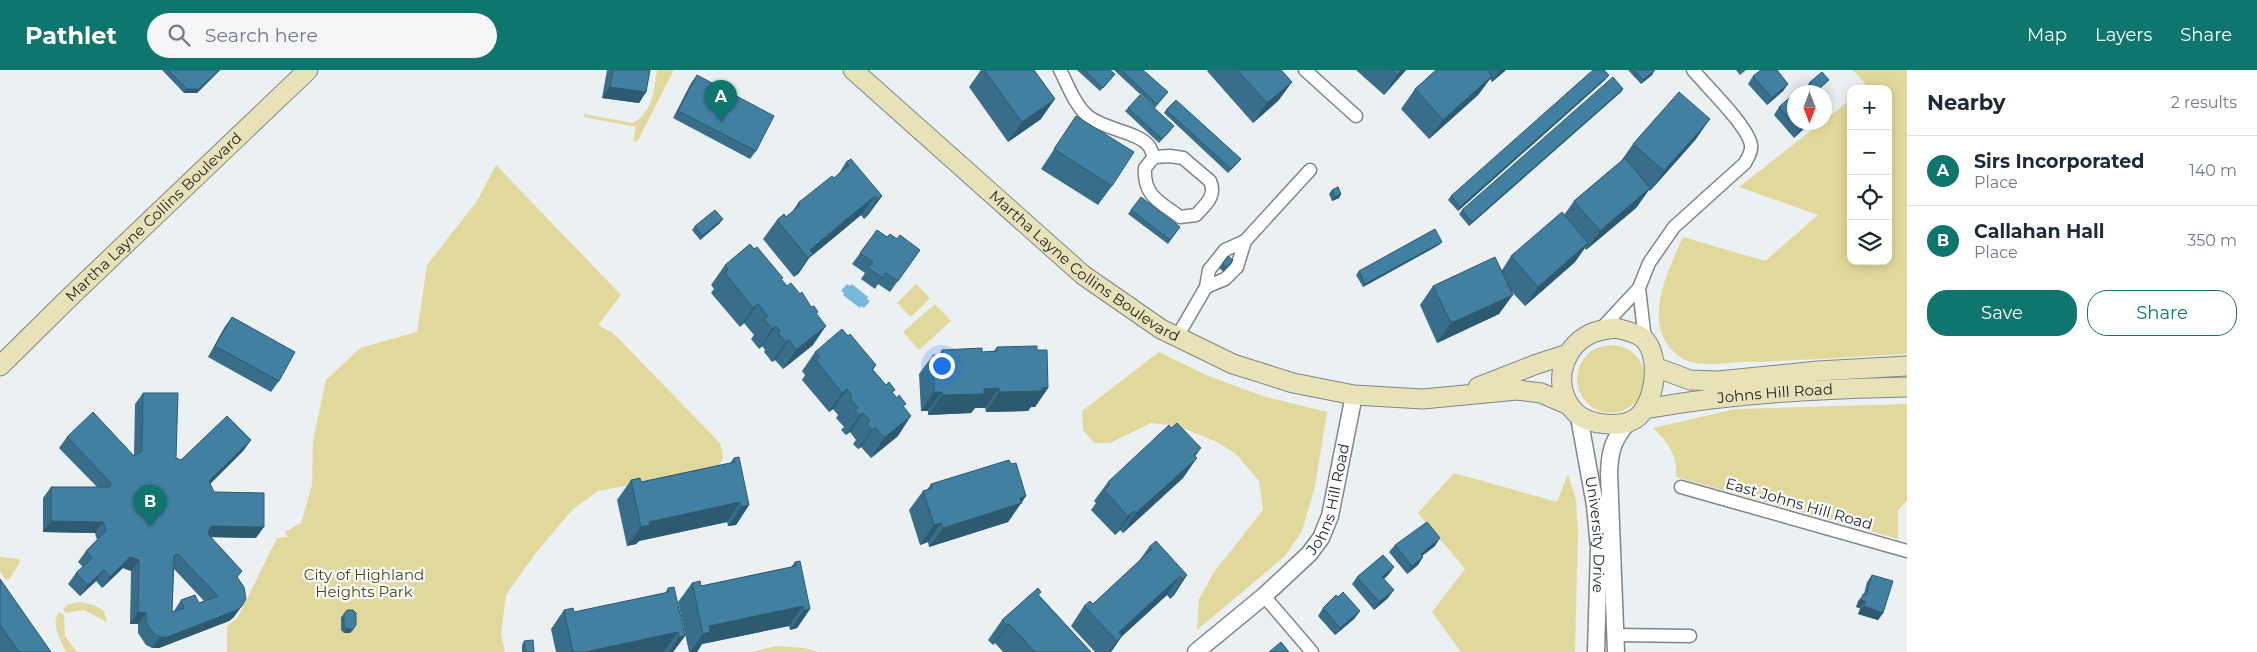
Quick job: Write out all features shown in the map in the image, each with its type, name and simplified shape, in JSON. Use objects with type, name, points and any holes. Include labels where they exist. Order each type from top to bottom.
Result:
[{"type":"main road","name":"Martha Layne Collins Boulevard","points":[[0,366],[80,287],[308,70]]},
{"type":"main road","name":"Martha Layne Collins Boulevard","points":[[853,70],[1083,274],[1137,313],[1177,337],[1233,364],[1264,375],[1354,395]]},
{"type":"main road","points":[[1354,395],[1423,399],[1517,390],[1541,393],[1574,411],[1603,424],[1627,423],[1634,420],[1645,409],[1654,384],[1655,367],[1644,340],[1631,332],[1616,328],[1600,330],[1580,340],[1568,354],[1562,375],[1562,386],[1574,411]]},
{"type":"main road","points":[[1455,396],[1568,354]]},
{"type":"main road","name":"Johns Hill Road","points":[[1655,367],[1690,380],[1718,381],[1818,371],[1907,366]]},
{"type":"main road","name":"Johns Hill Road","points":[[1645,409],[1765,392],[1907,386]]},
{"type":"street","points":[[1060,70],[1077,104],[1088,117],[1109,128],[1132,136],[1149,146],[1154,157]]},
{"type":"street","points":[[1305,70],[1356,116]]},
{"type":"street","points":[[1600,330],[1638,288],[1649,263],[1674,227],[1745,163],[1750,154],[1750,140],[1744,129],[1693,70]]},
{"type":"street","points":[[1170,156],[1183,158],[1210,181],[1212,186],[1211,197],[1196,216],[1180,217],[1151,195],[1144,175],[1145,168],[1154,157],[1170,156]]},
{"type":"street","points":[[1177,337],[1206,287],[1209,270],[1225,250],[1245,241],[1310,170]]},
{"type":"street","points":[[1206,287],[1225,279],[1237,267],[1245,241]]},
{"type":"street","points":[[1638,288],[1644,340]]},
{"type":"street","name":"Johns Hill Road","points":[[1196,652],[1264,596],[1309,554],[1321,538],[1330,516],[1354,395]]},
{"type":"street","name":"University Drive","points":[[1574,411],[1595,505],[1599,548],[1596,652]]},
{"type":"street","name":"University Drive","points":[[1616,652],[1609,472],[1610,453],[1614,441],[1627,423]]},
{"type":"street","name":"East Johns Hill Road","points":[[1681,487],[1907,551]]},
{"type":"street","points":[[1264,596],[1312,652]]},
{"type":"street","points":[[1616,635],[1690,636]]},
{"type":"green space","points":[[657,70],[674,70],[637,142],[633,141],[636,127],[584,117],[584,114],[633,123],[649,107]]},
{"type":"green space","points":[[1853,70],[1907,70],[1907,354],[1714,364],[1692,362],[1677,355],[1671,350],[1663,335],[1659,322],[1659,307],[1671,263],[1683,237],[1765,261],[1818,215],[1739,187],[1812,130],[1832,130],[1832,114],[1847,102],[1847,265],[1892,265],[1892,85],[1866,85]]},
{"type":"green space","name":"City of Highland Heights Park","points":[[496,165],[621,295],[598,325],[613,333],[720,443],[723,458],[718,468],[598,491],[573,509],[535,554],[506,595],[501,634],[505,652],[227,652],[227,626],[238,617],[277,538],[288,537],[285,532],[301,523],[312,485],[313,440],[326,380],[360,348],[417,332],[427,265],[477,201]]},
{"type":"green space","points":[[916,284],[930,298],[911,317],[897,303]]},
{"type":"green space","points":[[935,304],[951,321],[919,350],[903,332]]},
{"type":"green space","points":[[1611,345],[1624,348],[1635,355],[1642,366],[1645,379],[1642,392],[1635,403],[1624,410],[1611,413],[1598,410],[1587,403],[1580,392],[1577,379],[1580,366],[1587,355],[1598,348]]},
{"type":"green space","points":[[1159,352],[1208,376],[1266,397],[1327,412],[1315,486],[1302,531],[1285,556],[1197,630],[1199,599],[1214,572],[1263,510],[1259,481],[1236,454],[1217,442],[1178,426],[1151,423],[1110,443],[1094,443],[1083,430],[1082,411]]},
{"type":"green space","points":[[1907,404],[1907,501],[1898,510],[1898,539],[1676,477],[1674,456],[1653,428],[1735,409]]},
{"type":"green space","points":[[1454,473],[1557,502],[1568,474],[1576,500],[1578,531],[1575,652],[1461,652],[1432,612],[1465,569],[1418,513]]},
{"type":"green space","points":[[0,557],[19,559],[20,562],[9,580],[5,579],[0,571]]},
{"type":"green space","points":[[80,602],[94,605],[104,611],[107,622],[84,610],[66,613],[63,609],[68,604]]},
{"type":"green space","points":[[59,612],[64,615],[65,636],[77,652],[66,652],[59,637],[56,622]]},
{"type":"green space","points":[[776,646],[805,648],[818,652],[751,652]]},
{"type":"water","points":[[847,284],[850,286],[852,284],[868,297],[867,299],[870,301],[864,308],[861,306],[860,308],[843,295],[844,293],[841,291]]},
{"type":"building","points":[[168,70],[219,70],[199,89],[187,89]]},
{"type":"building","points":[[613,70],[650,70],[646,92],[610,87]]},
{"type":"building","points":[[984,70],[1034,70],[1055,99],[1022,122]]},
{"type":"building","points":[[1084,70],[1110,70],[1115,74],[1103,88]]},
{"type":"building","points":[[1121,70],[1143,70],[1168,92],[1157,104]]},
{"type":"building","points":[[1237,70],[1281,70],[1292,82],[1267,103]]},
{"type":"building","points":[[1391,70],[1402,70],[1397,75]]},
{"type":"building","points":[[1436,70],[1487,70],[1492,76],[1443,120],[1415,89]]},
{"type":"building","points":[[1593,70],[1604,70],[1609,75],[1460,207],[1451,196]]},
{"type":"building","points":[[1634,70],[1654,70],[1654,71],[1643,80]]},
{"type":"building","points":[[1761,70],[1777,70],[1788,84],[1772,98],[1753,76]]},
{"type":"building","points":[[1822,72],[1829,80],[1823,85],[1811,85],[1809,83]]},
{"type":"building","points":[[697,75],[774,116],[756,151],[678,111]]},
{"type":"building","points":[[1613,77],[1623,89],[1472,222],[1462,210]]},
{"type":"building","points":[[1679,92],[1710,119],[1664,171],[1633,144]]},
{"type":"building","points":[[1140,95],[1174,126],[1162,139],[1128,108]]},
{"type":"building","points":[[1176,100],[1241,159],[1231,169],[1166,110]]},
{"type":"building","points":[[1787,100],[1787,116],[1779,107]]},
{"type":"building","points":[[1076,116],[1134,152],[1112,186],[1054,149]]},
{"type":"building","points":[[1625,158],[1650,188],[1600,231],[1574,201]]},
{"type":"building","points":[[851,159],[882,196],[878,199],[875,196],[843,222],[810,250],[813,253],[808,258],[777,220],[784,214],[786,217],[800,205],[798,203],[832,176],[834,178],[849,165],[846,162]]},
{"type":"building","points":[[1338,187],[1341,194],[1335,197],[1332,190]]},
{"type":"building","points":[[1141,197],[1180,227],[1170,240],[1131,210]]},
{"type":"building","points":[[715,210],[723,219],[702,236],[695,226]]},
{"type":"building","points":[[1562,212],[1588,243],[1538,287],[1511,256]]},
{"type":"building","points":[[1435,229],[1442,242],[1365,284],[1359,271]]},
{"type":"building","points":[[877,230],[887,237],[890,234],[897,239],[900,235],[920,250],[898,281],[886,273],[883,278],[868,268],[873,262],[860,253]]},
{"type":"building","points":[[750,244],[754,249],[757,247],[783,278],[781,279],[787,286],[791,283],[800,294],[802,292],[811,307],[814,306],[818,312],[816,313],[826,326],[796,350],[789,340],[786,342],[778,333],[780,331],[776,326],[772,329],[764,319],[768,316],[758,304],[753,308],[725,273],[728,270],[725,265]]},
{"type":"building","points":[[1228,256],[1233,260],[1227,268],[1222,264]]},
{"type":"building","points":[[1495,257],[1513,295],[1451,323],[1433,286]]},
{"type":"building","points":[[232,317],[295,352],[279,381],[215,346]]},
{"type":"building","points":[[842,329],[848,336],[850,334],[876,365],[872,369],[886,385],[889,382],[895,390],[892,392],[897,398],[899,395],[906,404],[903,406],[911,416],[884,438],[875,427],[872,430],[867,424],[870,421],[863,413],[859,416],[855,410],[858,408],[850,398],[852,396],[847,389],[842,393],[816,360],[820,357],[815,352]]},
{"type":"building","points":[[1037,346],[1037,350],[1047,350],[1048,388],[1042,388],[1042,391],[999,392],[999,388],[984,389],[984,394],[942,395],[942,392],[934,392],[933,355],[943,355],[942,350],[982,348],[982,352],[997,351],[997,347]]},
{"type":"building","points":[[143,393],[178,393],[176,458],[181,460],[227,416],[251,440],[209,481],[214,492],[264,493],[264,527],[211,526],[208,534],[242,571],[237,577],[244,587],[246,599],[242,606],[237,610],[167,637],[160,637],[154,634],[146,622],[146,613],[138,612],[139,560],[130,557],[110,577],[104,570],[88,585],[76,573],[92,558],[86,551],[106,531],[103,522],[51,521],[51,487],[110,487],[111,483],[67,437],[93,412],[134,456],[142,451]],"holes":[[[178,554],[218,596],[199,603],[195,595],[181,600],[184,608],[172,612],[174,556]]]},
{"type":"building","points":[[1177,423],[1201,448],[1194,455],[1197,458],[1136,513],[1134,511],[1128,516],[1104,490],[1110,485],[1108,482],[1169,425],[1171,428]]},
{"type":"building","points":[[739,457],[749,505],[741,507],[740,502],[649,522],[650,525],[641,527],[631,480],[640,478],[641,482],[735,462],[734,458]]},
{"type":"building","points":[[1009,460],[1011,464],[1016,463],[1026,496],[1020,498],[1022,503],[943,528],[941,523],[934,525],[923,491],[932,488],[931,484]]},
{"type":"building","points":[[1427,522],[1440,538],[1421,554],[1423,557],[1412,566],[1395,545]]},
{"type":"building","points":[[1156,541],[1187,575],[1183,579],[1180,576],[1119,632],[1122,636],[1117,641],[1084,606],[1090,601],[1093,604],[1152,549],[1149,547]]},
{"type":"building","points":[[1383,555],[1394,567],[1382,577],[1394,590],[1379,602],[1357,577]]},
{"type":"building","points":[[800,561],[810,609],[804,610],[803,606],[709,626],[710,632],[703,634],[692,583],[700,581],[701,586],[796,566],[795,562]]},
{"type":"building","points":[[1872,575],[1893,581],[1883,613],[1864,606],[1865,601],[1861,600],[1863,594],[1866,595]]},
{"type":"building","points":[[0,579],[51,652],[19,652],[0,625]]},
{"type":"building","points":[[674,587],[685,636],[679,637],[678,632],[585,652],[573,652],[564,610],[573,608],[574,612],[669,592],[668,588]]},
{"type":"building","points":[[1038,588],[1041,592],[1038,595],[1091,652],[1035,652],[1009,624],[1007,625],[1002,620]]},
{"type":"building","points":[[1343,592],[1360,611],[1340,628],[1323,608],[1336,595],[1338,597]]},
{"type":"building","points":[[347,610],[353,610],[356,613],[356,625],[353,629],[347,629],[344,626],[344,614]]},
{"type":"building","points":[[533,640],[534,652],[526,652],[524,641]]},
{"type":"building","points":[[1281,642],[1289,652],[1269,652]]},
{"type":"place","name":"Sirs Incorporated","points":[[721,121]]},
{"type":"place","name":"Callahan Hall","points":[[150,526]]}]
